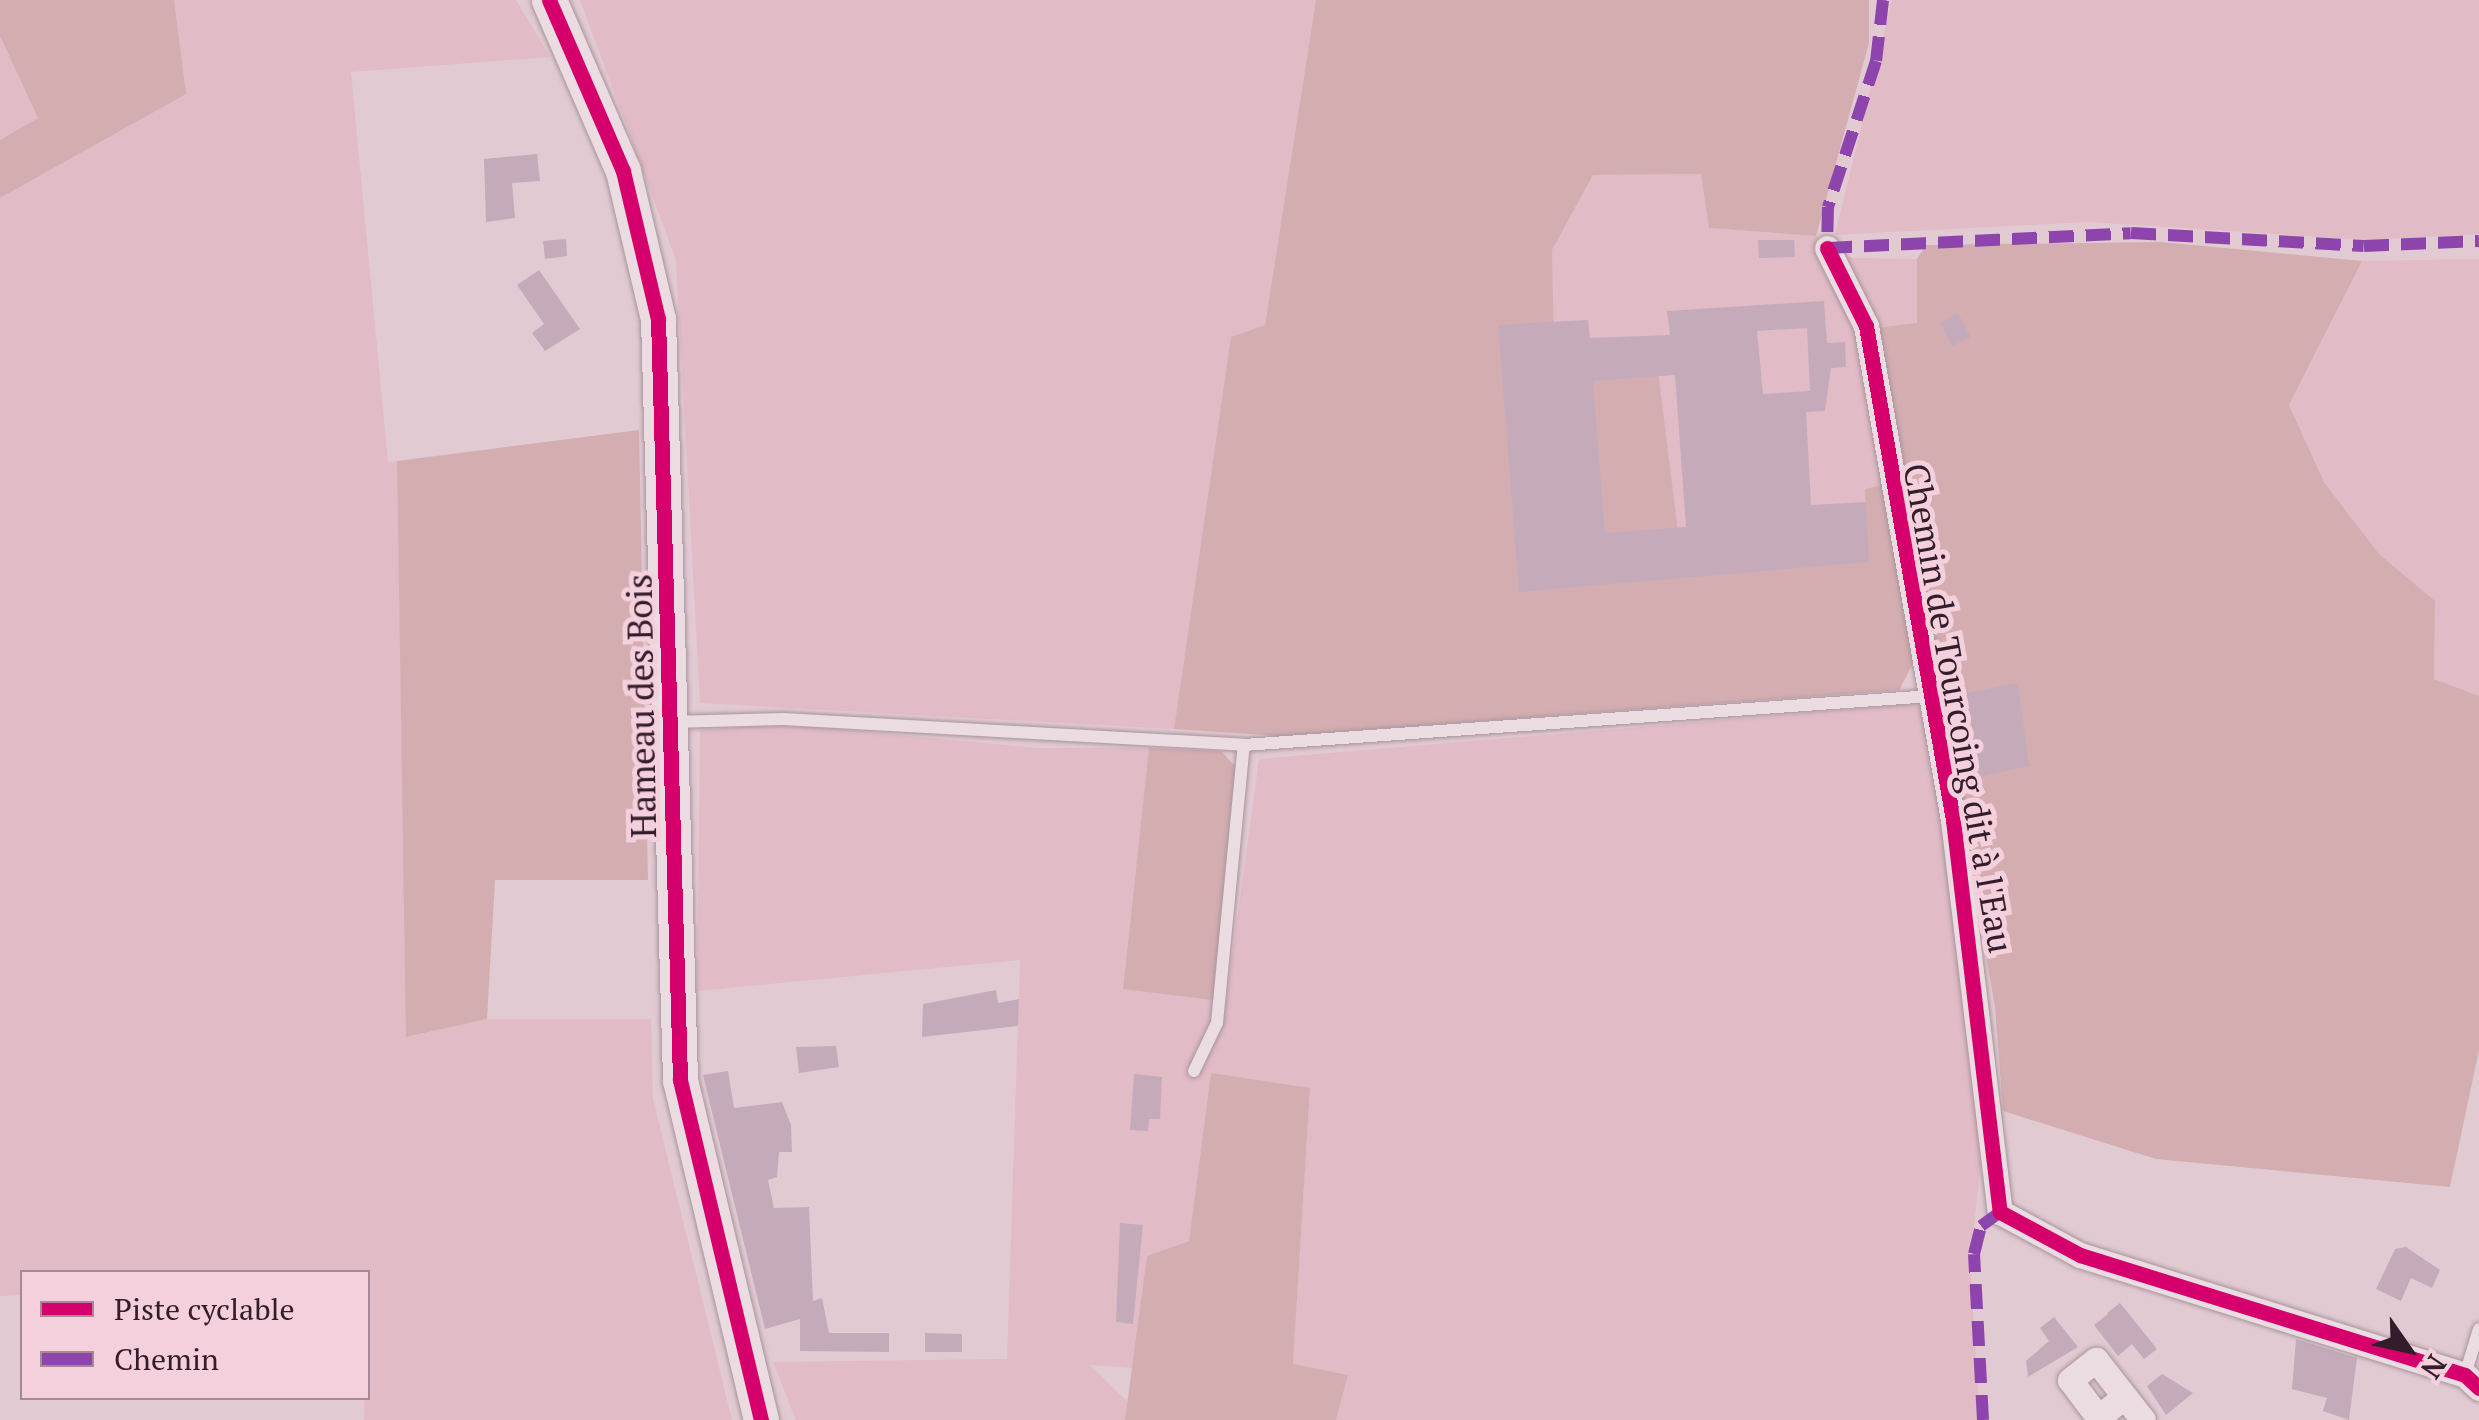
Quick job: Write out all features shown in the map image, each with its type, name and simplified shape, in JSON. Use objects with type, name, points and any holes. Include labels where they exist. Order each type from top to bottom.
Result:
[{"type":"street","name":"Hameau des Bois","points":[[549,0],[623,171],[658,319],[680,1080],[761,1420]]},
{"type":"street","name":"Chemin de Tourcoing dit à l'Eau","points":[[1826,248],[1866,326],[1970,936],[1994,1199],[2009,1224],[2472,1381]]},
{"type":"street","points":[[2124,1397],[2142,1420]]},
{"type":"lane","points":[[671,722],[783,719],[1244,745],[1931,696]]},
{"type":"lane","points":[[1194,1071],[1217,1023],[1244,745]]},
{"type":"lane","points":[[2472,1381],[2479,1330]]},
{"type":"shaded area","points":[[0,0],[174,0],[186,94],[0,198],[0,140],[38,118],[0,36]]},
{"type":"shaded area","points":[[174,0],[516,0],[550,57],[351,72],[388,462],[397,461],[407,1037],[487,1019],[651,1019],[653,1099],[732,1420],[364,1420],[365,1400],[370,1400],[370,1270],[20,1270],[20,1295],[0,1296],[0,198],[185,94]]},
{"type":"shaded area","points":[[580,0],[1316,0],[1265,325],[1231,338],[1174,729],[700,703],[676,260]]},
{"type":"shaded area","points":[[1316,0],[1869,0],[1869,43],[1816,236],[1709,228],[1701,174],[1593,175],[1552,250],[1554,344],[1655,346],[1683,573],[1868,562],[1865,489],[1883,485],[1915,660],[1899,690],[1280,736],[1174,729],[1231,337],[1265,325]]},
{"type":"shaded area","points":[[1892,0],[2479,0],[2479,234],[2368,240],[2088,222],[1835,235]]},
{"type":"shaded area","points":[[0,36],[38,118],[0,140]]},
{"type":"shaded area","points":[[1702,174],[1709,228],[1816,236],[1852,258],[1917,259],[1917,324],[1869,562],[1682,573],[1655,347],[1554,345],[1552,250],[1593,175]]},
{"type":"shaded area","points":[[2161,242],[2362,261],[2289,405],[2324,482],[2379,554],[2435,601],[2434,679],[2479,696],[2479,1050],[2450,1187],[2156,1159],[2003,1111],[1995,1007],[1876,328],[1917,323],[1917,259],[1926,245]]},
{"type":"shaded area","points":[[2479,259],[2479,696],[2434,679],[2435,601],[2379,554],[2324,482],[2289,405],[2362,261]]},
{"type":"shaded area","points":[[639,430],[648,880],[495,880],[487,1019],[406,1037],[397,461]]},
{"type":"shaded area","points":[[1915,704],[1925,714],[1962,906],[1981,1162],[1970,1265],[1980,1420],[1336,1420],[1348,1375],[1293,1365],[1310,1088],[1211,1074],[1189,1241],[1147,1257],[1134,1368],[1090,1365],[1129,1403],[1125,1420],[796,1420],[773,1362],[1007,1359],[1020,960],[697,991],[700,730],[782,724],[1038,748],[1149,748],[1123,988],[1226,1001],[1259,759]]},
{"type":"shaded area","points":[[1149,748],[1221,751],[1235,766],[1213,1000],[1123,989]]},
{"type":"shaded area","points":[[1211,1073],[1310,1088],[1293,1364],[1348,1375],[1336,1420],[1125,1420],[1147,1256],[1189,1241]]},
{"type":"building","points":[[537,154],[540,181],[512,183],[515,218],[486,222],[484,159]]},
{"type":"building","points":[[566,239],[567,256],[545,259],[543,241]]},
{"type":"building","points":[[1758,240],[1794,240],[1795,257],[1759,258]]},
{"type":"building","points":[[539,270],[580,329],[545,351],[532,333],[544,324],[517,285]]},
{"type":"building","points":[[1824,301],[1827,343],[1845,342],[1846,367],[1831,368],[1825,411],[1806,412],[1811,505],[1866,502],[1869,562],[1519,592],[1498,325],[1588,320],[1590,338],[1670,335],[1667,311]],"holes":[[[1807,328],[1810,391],[1763,394],[1757,331]],[[1675,375],[1686,527],[1605,533],[1593,381]]]},
{"type":"building","points":[[1958,313],[1971,337],[1952,346],[1940,323]]},
{"type":"building","points":[[2018,683],[2029,766],[1965,780],[1951,696]]},
{"type":"building","points":[[996,990],[998,1003],[1019,999],[1018,1026],[922,1037],[923,1004]]},
{"type":"building","points":[[836,1046],[839,1067],[799,1073],[796,1047]]},
{"type":"building","points":[[728,1071],[734,1108],[782,1102],[791,1125],[792,1152],[779,1152],[777,1177],[768,1180],[774,1208],[809,1207],[813,1301],[822,1298],[829,1333],[889,1333],[889,1352],[800,1351],[800,1319],[765,1329],[703,1075]]},
{"type":"building","points":[[1134,1074],[1162,1077],[1160,1119],[1149,1119],[1148,1131],[1130,1130]]},
{"type":"building","points":[[1120,1223],[1143,1225],[1133,1324],[1116,1322]]},
{"type":"building","points":[[2406,1247],[2440,1270],[2432,1288],[2411,1278],[2401,1301],[2376,1289],[2395,1249]]},
{"type":"building","points":[[2120,1303],[2157,1349],[2144,1359],[2132,1344],[2118,1356],[2094,1325]]},
{"type":"building","points":[[2054,1317],[2078,1347],[2028,1377],[2026,1361],[2049,1341],[2040,1328]]},
{"type":"building","points":[[925,1333],[962,1334],[962,1352],[925,1352]]},
{"type":"building","points":[[2296,1339],[2357,1358],[2349,1420],[2323,1411],[2327,1398],[2292,1389]]},
{"type":"building","points":[[2162,1374],[2193,1393],[2166,1415],[2147,1386]]},
{"type":"marked path","points":[[1883,0],[1876,61],[1828,207],[1827,248],[2131,233],[2364,246],[2479,241]]},
{"type":"marked path","points":[[1983,1420],[1974,1254],[1981,1226],[2000,1212]]},
{"type":"cycle path","points":[[549,0],[623,171],[658,319],[680,1080],[761,1420]]},
{"type":"cycle path","points":[[1827,248],[1866,326],[1953,820],[2000,1212],[2080,1255],[2465,1375],[2479,1388]]}]
